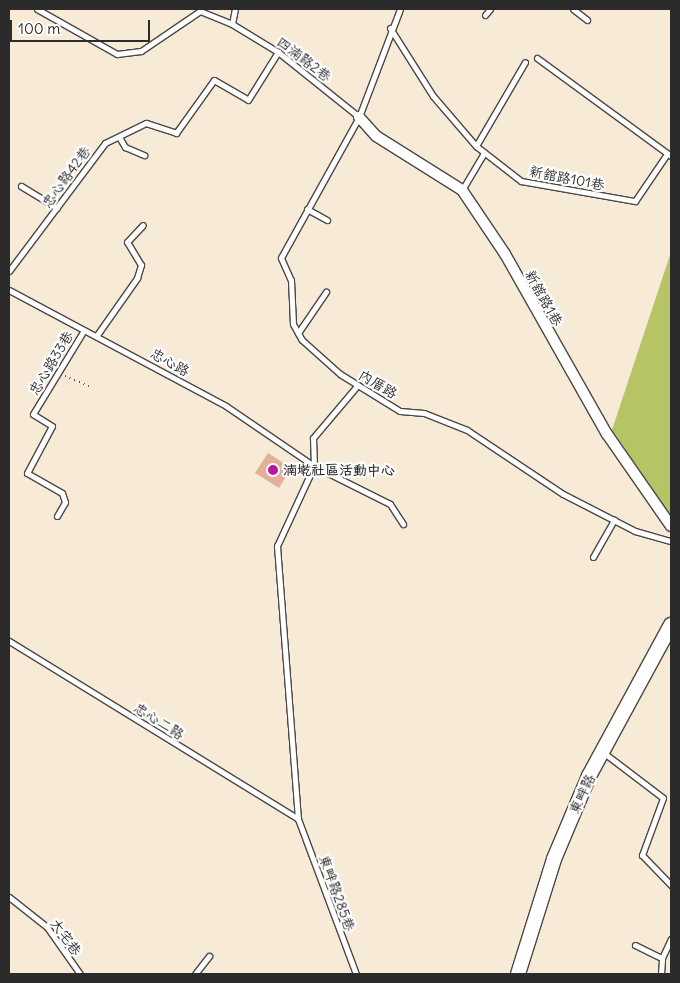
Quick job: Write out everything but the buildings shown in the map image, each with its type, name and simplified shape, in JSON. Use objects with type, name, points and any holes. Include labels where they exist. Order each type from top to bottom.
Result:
[{"type":"street","name":"新舘路1巷","points":[[359,117],[376,136],[462,190],[505,254],[607,434],[671,526]]},
{"type":"street","name":"東畔路","points":[[518,974],[554,859],[589,776],[604,753],[671,625]]},
{"type":"lane","name":"四湳路2巷","points":[[37,9],[117,54],[141,51],[195,11],[232,24],[278,52],[359,117]]},
{"type":"lane","points":[[232,24],[235,9]]},
{"type":"lane","name":"內厝路","points":[[400,9],[390,28],[359,117],[281,258],[292,280],[290,314],[298,333],[357,386],[400,411],[424,413],[467,430],[563,494],[614,520],[671,541]]},
{"type":"lane","points":[[485,15],[490,9]]},
{"type":"lane","points":[[573,9],[587,20]]},
{"type":"lane","name":"新舘路101巷","points":[[390,28],[433,96],[476,146],[521,181],[636,201],[669,155],[537,58]]},
{"type":"lane","name":"忠心路42巷","points":[[9,271],[105,143],[146,123],[176,133],[214,80],[248,100],[278,52]]},
{"type":"lane","points":[[476,146],[525,62]]},
{"type":"lane","points":[[120,137],[125,147],[144,155]]},
{"type":"lane","points":[[462,190],[484,153]]},
{"type":"lane","points":[[21,186],[57,208]]},
{"type":"lane","points":[[307,208],[327,220]]},
{"type":"lane","points":[[97,334],[138,278],[141,265],[127,242],[143,225]]},
{"type":"lane","name":"忠心路","points":[[9,290],[84,330],[97,334],[226,406],[314,466],[390,504],[403,524]]},
{"type":"lane","points":[[298,333],[326,292]]},
{"type":"lane","name":"忠心路33巷","points":[[57,516],[65,502],[62,493],[27,473],[52,426],[33,414],[84,330]]},
{"type":"lane","points":[[314,466],[313,438],[357,386]]},
{"type":"lane","name":"東畔路285巷","points":[[314,466],[277,546],[298,819],[356,974]]},
{"type":"lane","points":[[593,558],[614,520]]},
{"type":"lane","name":"忠心二路","points":[[9,641],[298,819]]},
{"type":"lane","points":[[604,753],[663,798],[642,855],[671,885]]},
{"type":"lane","name":"大宅巷","points":[[9,897],[47,927],[80,974]]},
{"type":"lane","points":[[661,974],[662,958],[671,939]]},
{"type":"lane","points":[[635,945],[662,958]]},
{"type":"lane","points":[[195,974],[209,956]]},
{"type":"path","points":[[58,373],[89,386]]},
{"type":"green space","points":[[671,252],[671,516],[612,430]]},
{"type":"place","name":"湳墘社區活動中心","points":[[273,470]]}]
